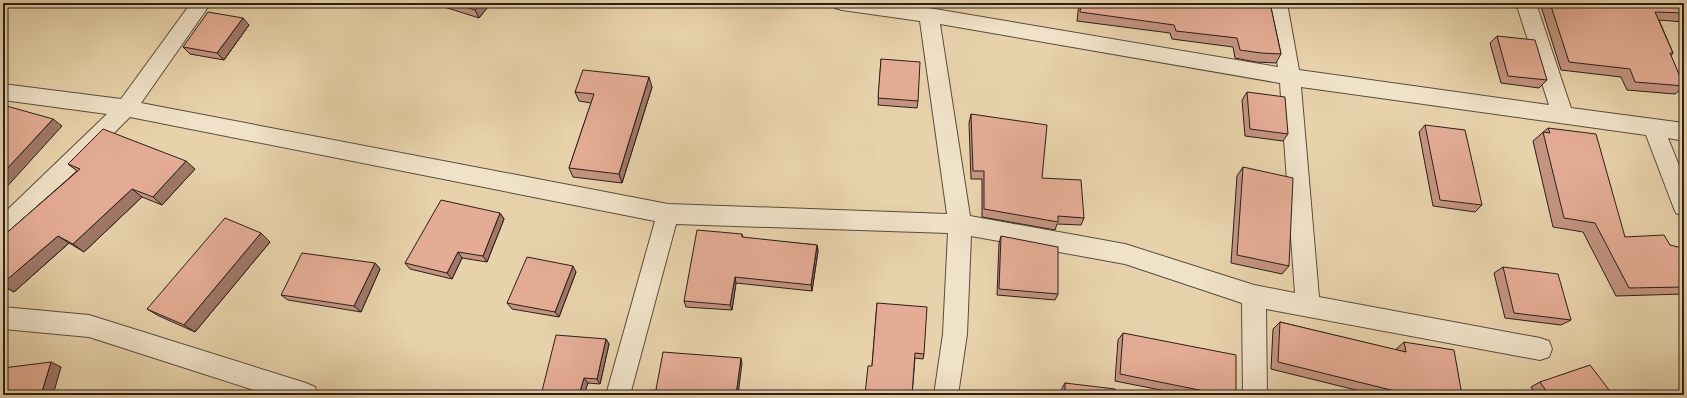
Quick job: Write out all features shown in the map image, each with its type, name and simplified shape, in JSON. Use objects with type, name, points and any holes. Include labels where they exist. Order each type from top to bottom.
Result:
[{"type":"street","points":[[3,229],[126,108],[201,3]]},
{"type":"street","points":[[842,3],[929,15],[1290,77],[1684,132]]},
{"type":"street","points":[[1277,3],[1290,77],[1308,306]]},
{"type":"street","points":[[1526,3],[1563,116]]},
{"type":"street","points":[[929,15],[960,224],[955,334],[946,395]]},
{"type":"street","points":[[3,92],[126,108],[668,214],[960,224],[1126,254],[1254,296],[1540,349]]},
{"type":"street","points":[[1654,129],[1684,206]]},
{"type":"street","points":[[618,395],[668,214]]},
{"type":"street","points":[[1254,296],[1255,395]]},
{"type":"street","points":[[3,318],[89,326],[306,395]]},
{"type":"building","points":[[452,3],[481,3],[475,10]]},
{"type":"building","points":[[1081,3],[1270,3],[1281,54],[1240,50],[1237,38],[1176,31],[1174,25],[1080,12]]},
{"type":"building","points":[[1550,3],[1684,3],[1684,13],[1655,12],[1673,53],[1670,53],[1684,86],[1635,82],[1630,69],[1569,62]]},
{"type":"building","points":[[208,12],[243,18],[217,53],[183,47]]},
{"type":"building","points":[[1497,36],[1535,40],[1547,80],[1508,76]]},
{"type":"building","points":[[881,59],[920,62],[918,101],[878,98]]},
{"type":"building","points":[[583,70],[649,77],[619,174],[569,168],[594,94],[575,92]]},
{"type":"building","points":[[1247,92],[1285,97],[1288,134],[1250,129]]},
{"type":"building","points":[[3,105],[53,119],[3,173]]},
{"type":"building","points":[[971,114],[1047,125],[1042,178],[1081,180],[1084,218],[1058,216],[1058,222],[984,209],[984,171],[973,171]]},
{"type":"building","points":[[1425,125],[1465,130],[1482,205],[1440,200]]},
{"type":"building","points":[[1548,128],[1596,134],[1625,237],[1664,235],[1670,245],[1682,248],[1684,253],[1684,287],[1629,288],[1595,223],[1564,218],[1543,132],[1550,133]]},
{"type":"building","points":[[103,129],[186,161],[153,197],[132,189],[73,244],[58,236],[3,283],[3,236],[80,169],[68,164]]},
{"type":"building","points":[[1243,167],[1293,178],[1289,266],[1237,255]]},
{"type":"building","points":[[441,200],[500,213],[483,256],[458,252],[447,273],[405,263]]},
{"type":"building","points":[[225,218],[261,233],[184,325],[147,309]]},
{"type":"building","points":[[697,230],[742,234],[742,237],[817,245],[811,285],[735,277],[730,305],[684,301]]},
{"type":"building","points":[[1001,236],[1058,247],[1058,294],[999,289]]},
{"type":"building","points":[[302,253],[375,263],[354,306],[281,295]]},
{"type":"building","points":[[527,257],[573,266],[555,312],[507,303]]},
{"type":"building","points":[[1503,267],[1558,274],[1571,320],[1514,313]]},
{"type":"building","points":[[877,303],[927,307],[924,354],[915,353],[912,395],[865,395],[868,366],[872,366]]},
{"type":"building","points":[[1280,322],[1406,352],[1404,342],[1454,350],[1462,395],[1411,395],[1278,362]]},
{"type":"building","points":[[1123,333],[1236,355],[1236,395],[1224,395],[1120,374]]},
{"type":"building","points":[[556,335],[606,339],[597,379],[584,378],[579,395],[541,395]]},
{"type":"building","points":[[663,352],[741,358],[736,395],[655,395]]},
{"type":"building","points":[[51,362],[41,395],[3,395],[3,368]]},
{"type":"building","points":[[1590,365],[1613,395],[1549,395],[1540,382]]},
{"type":"building","points":[[1065,383],[1115,389],[1115,395],[1065,395]]},
{"type":"building","points":[[508,391],[540,395],[507,395]]}]
